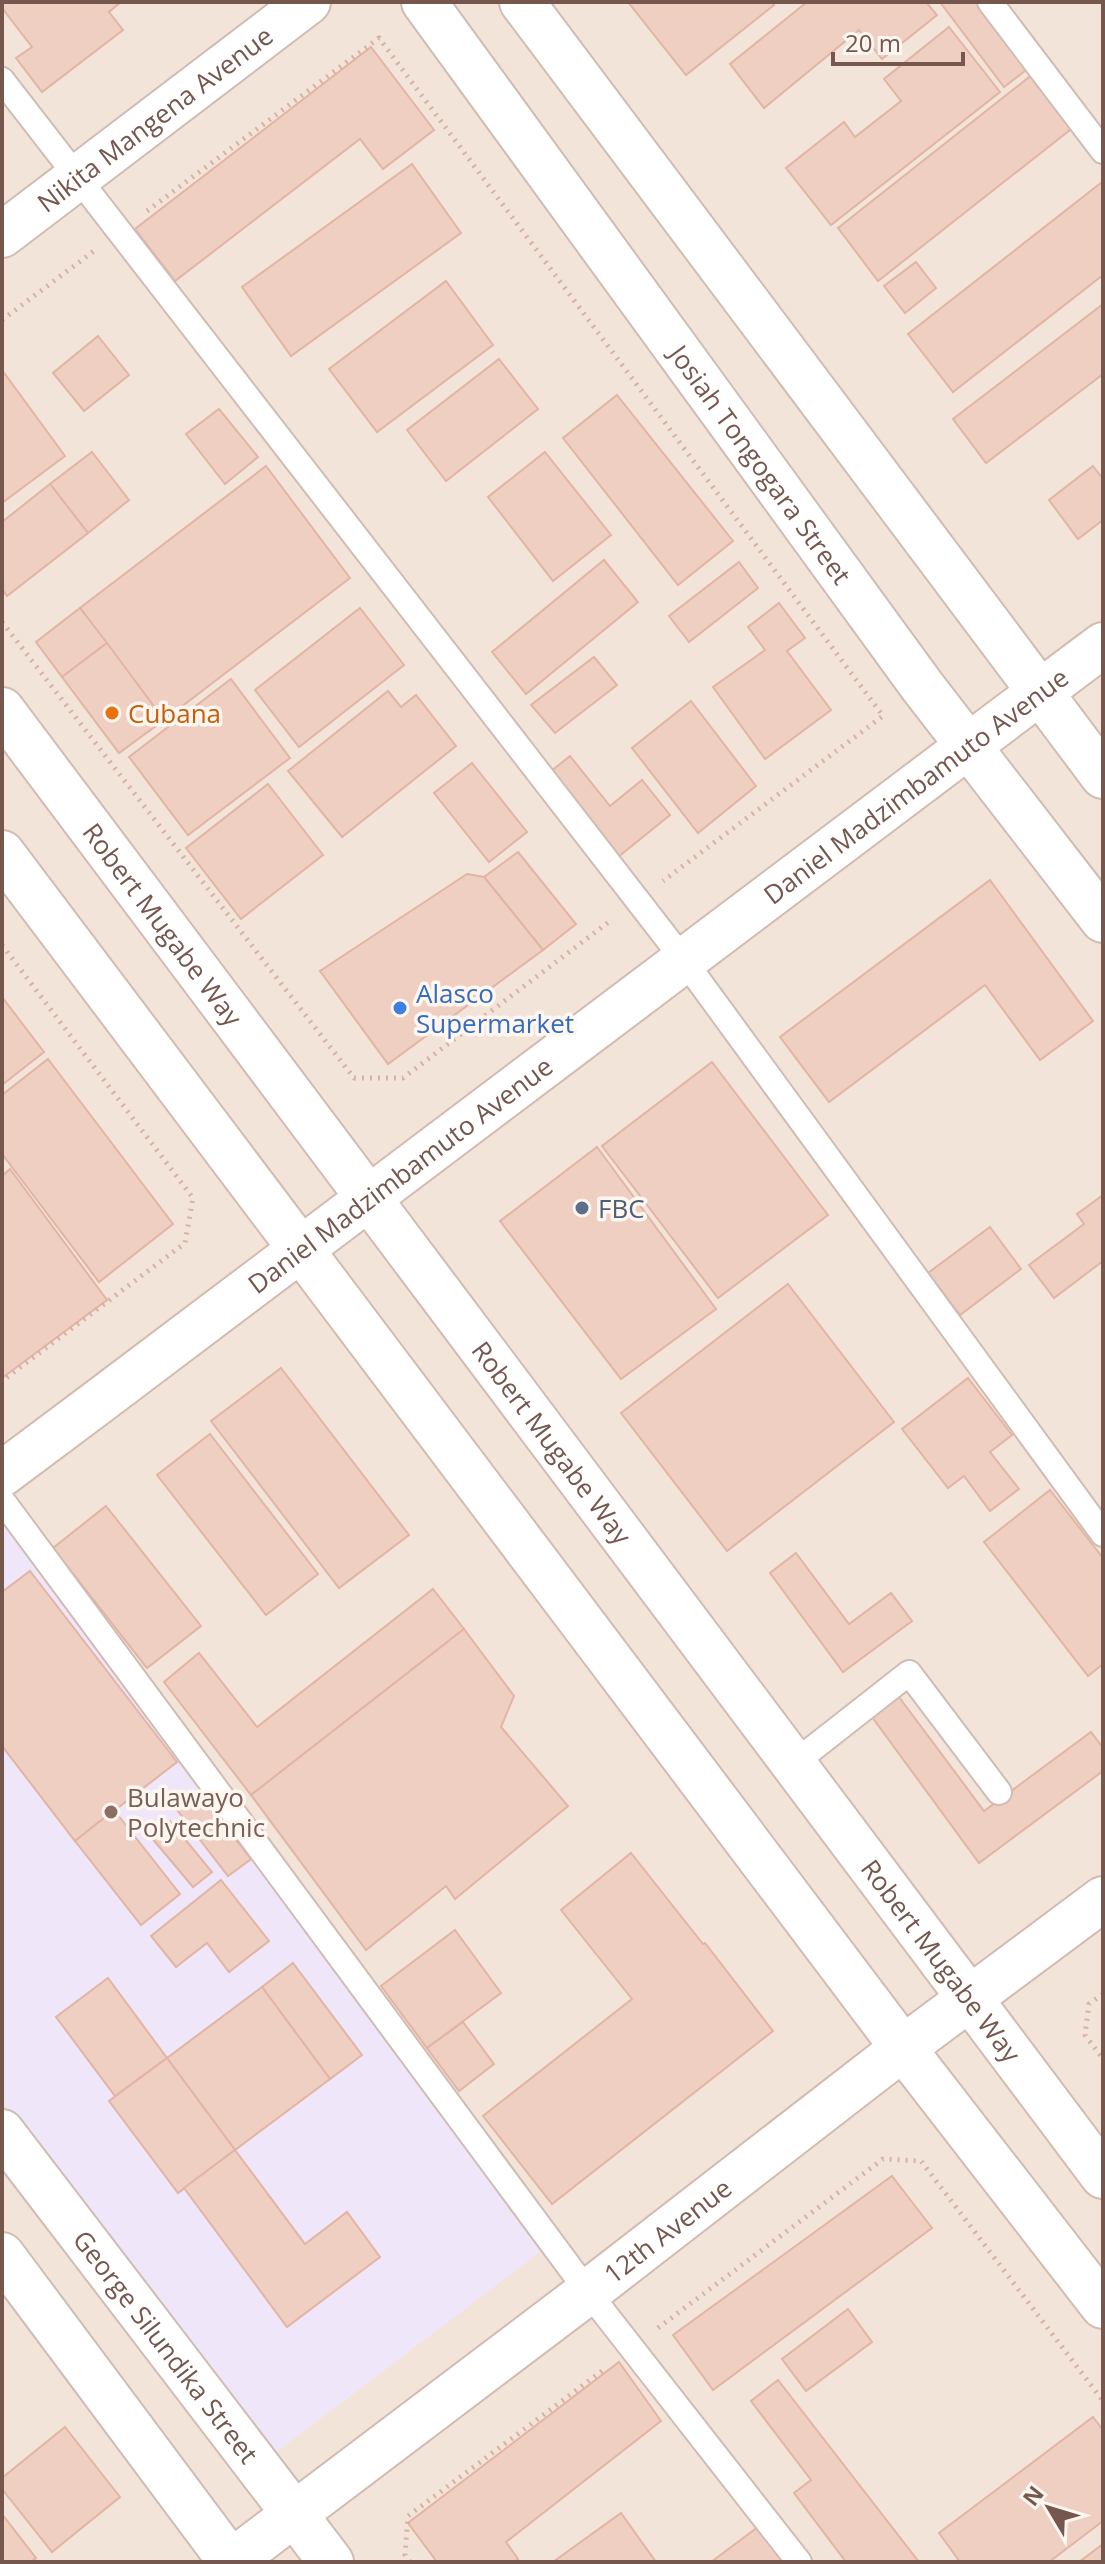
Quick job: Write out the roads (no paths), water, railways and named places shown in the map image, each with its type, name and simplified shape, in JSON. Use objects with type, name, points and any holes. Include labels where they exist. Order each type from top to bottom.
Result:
[{"type":"street","name":"Nikita Mangena Avenue","points":[[2,235],[308,2]]},
{"type":"street","name":"Josiah Tongogara Street","points":[[424,2],[903,660],[1103,920]]},
{"type":"street","points":[[522,2],[1103,776]]},
{"type":"street","name":"Daniel Madzimbamuto Avenue","points":[[2,1474],[1103,645]]},
{"type":"street","name":"Robert Mugabe Way","points":[[2,710],[1103,2176]]},
{"type":"street","points":[[2,853],[903,2048],[1103,2306]]},
{"type":"street","name":"12th Avenue","points":[[231,2562],[588,2292],[903,2048],[1103,1899]]},
{"type":"street","name":"George Silundika Street","points":[[2,2132],[331,2562]]},
{"type":"street","points":[[2,2255],[231,2562]]},
{"type":"lane","points":[[990,2],[1103,151]]},
{"type":"lane","points":[[2,80],[683,959],[1103,1534]]},
{"type":"lane","points":[[2,1500],[588,2292],[799,2562]]},
{"type":"lane","points":[[793,1764],[909,1673],[999,1792]]},
{"type":"place","name":"Cubana","points":[[112,713]]},
{"type":"place","name":"Alasco Supermarket","points":[[400,1008]]},
{"type":"place","name":"FBC","points":[[582,1208]]},
{"type":"place","name":"Bulawayo Polytechnic","points":[[111,1812]]}]
